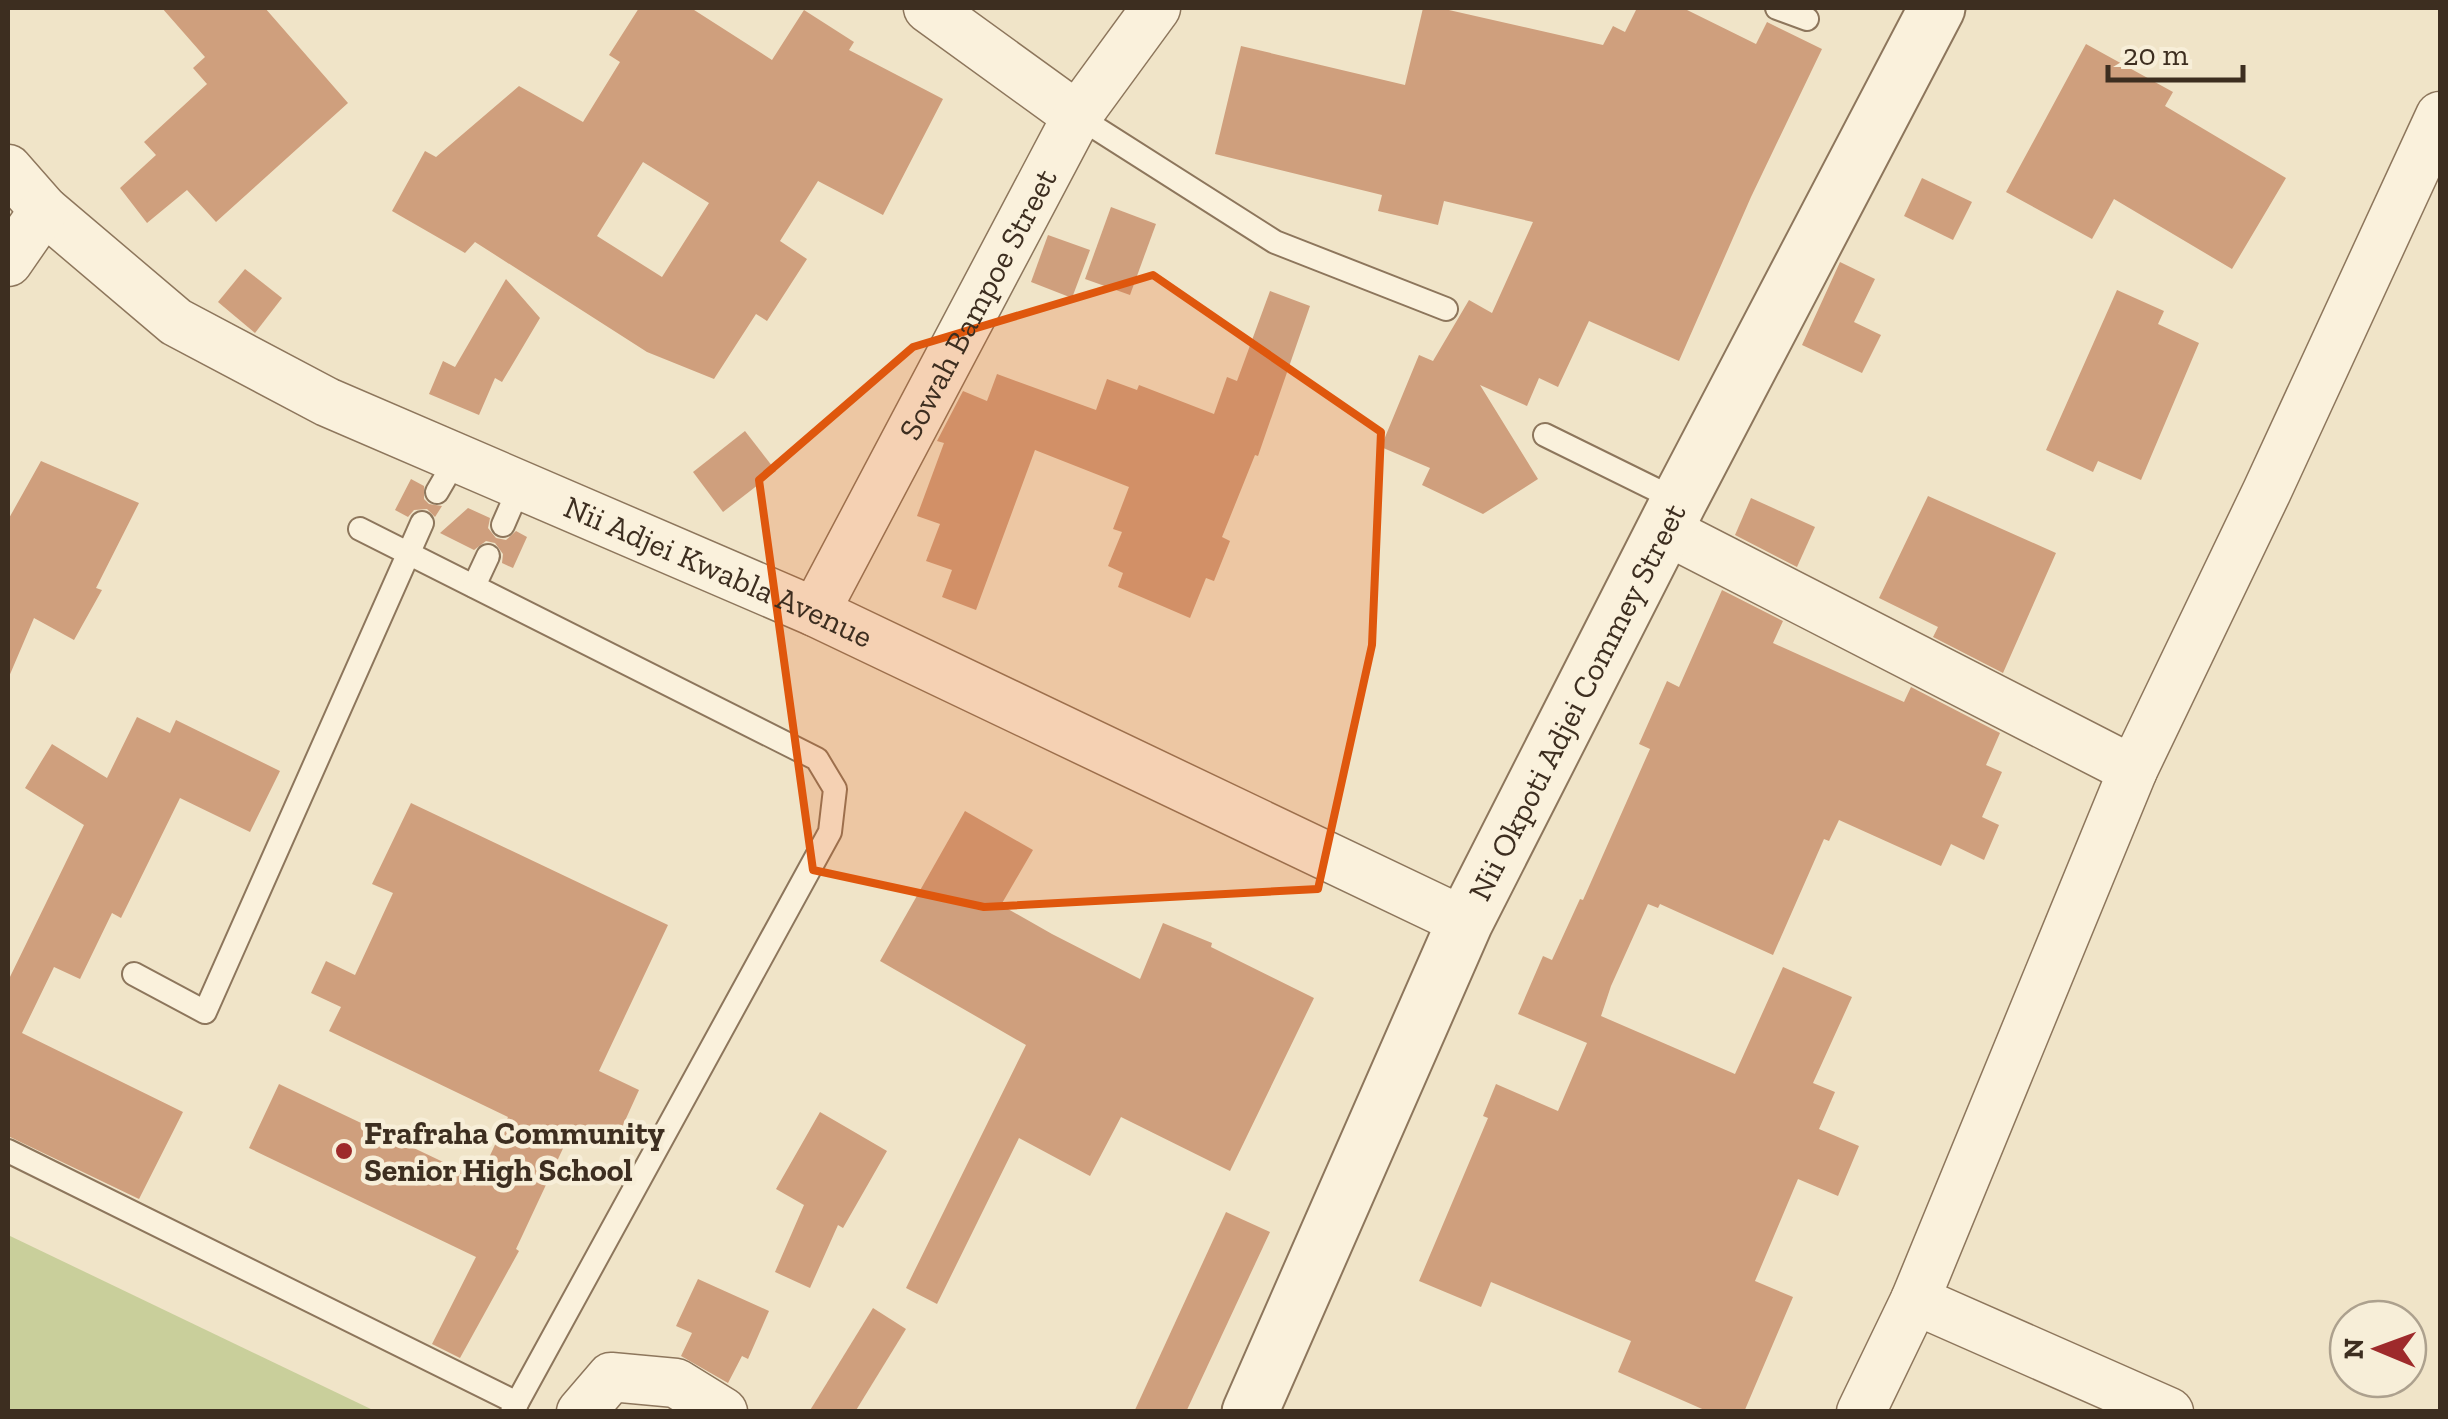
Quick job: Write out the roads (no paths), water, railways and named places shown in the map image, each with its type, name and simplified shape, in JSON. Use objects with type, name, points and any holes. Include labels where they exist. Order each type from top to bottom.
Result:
[{"type":"street","points":[[928,8],[1077,116]]},
{"type":"street","name":"Sowah Bampoe Street","points":[[815,612],[1077,116],[1156,8]]},
{"type":"street","name":"Nii Okpoti Adjei Commey Street","points":[[1250,1412],[1465,922],[1937,8]]},
{"type":"street","points":[[1862,1412],[1915,1300],[2133,770],[2440,116]]},
{"type":"street","name":"Nii Adjei Kwabla Avenue","points":[[8,169],[44,210],[176,322],[328,402],[447,474],[512,505],[815,612],[1465,922]]},
{"type":"street","points":[[8,262],[44,210]]},
{"type":"street","points":[[1673,516],[2133,770]]},
{"type":"street","points":[[1915,1300],[2168,1412]]},
{"type":"street","points":[[581,1412],[611,1377],[676,1383],[722,1412]]},
{"type":"lane","points":[[1777,8],[1808,20]]},
{"type":"lane","points":[[1077,116],[1275,242],[1446,309]]},
{"type":"lane","points":[[1545,435],[1673,516]]},
{"type":"lane","points":[[134,974],[205,1012],[422,523]]},
{"type":"lane","points":[[8,1151],[514,1407],[830,832],[835,789],[816,759],[360,529]]},
{"type":"lane","points":[[474,586],[488,556]]},
{"type":"place","name":"Frafraha Community Senior High School","points":[[344,1151]]}]
